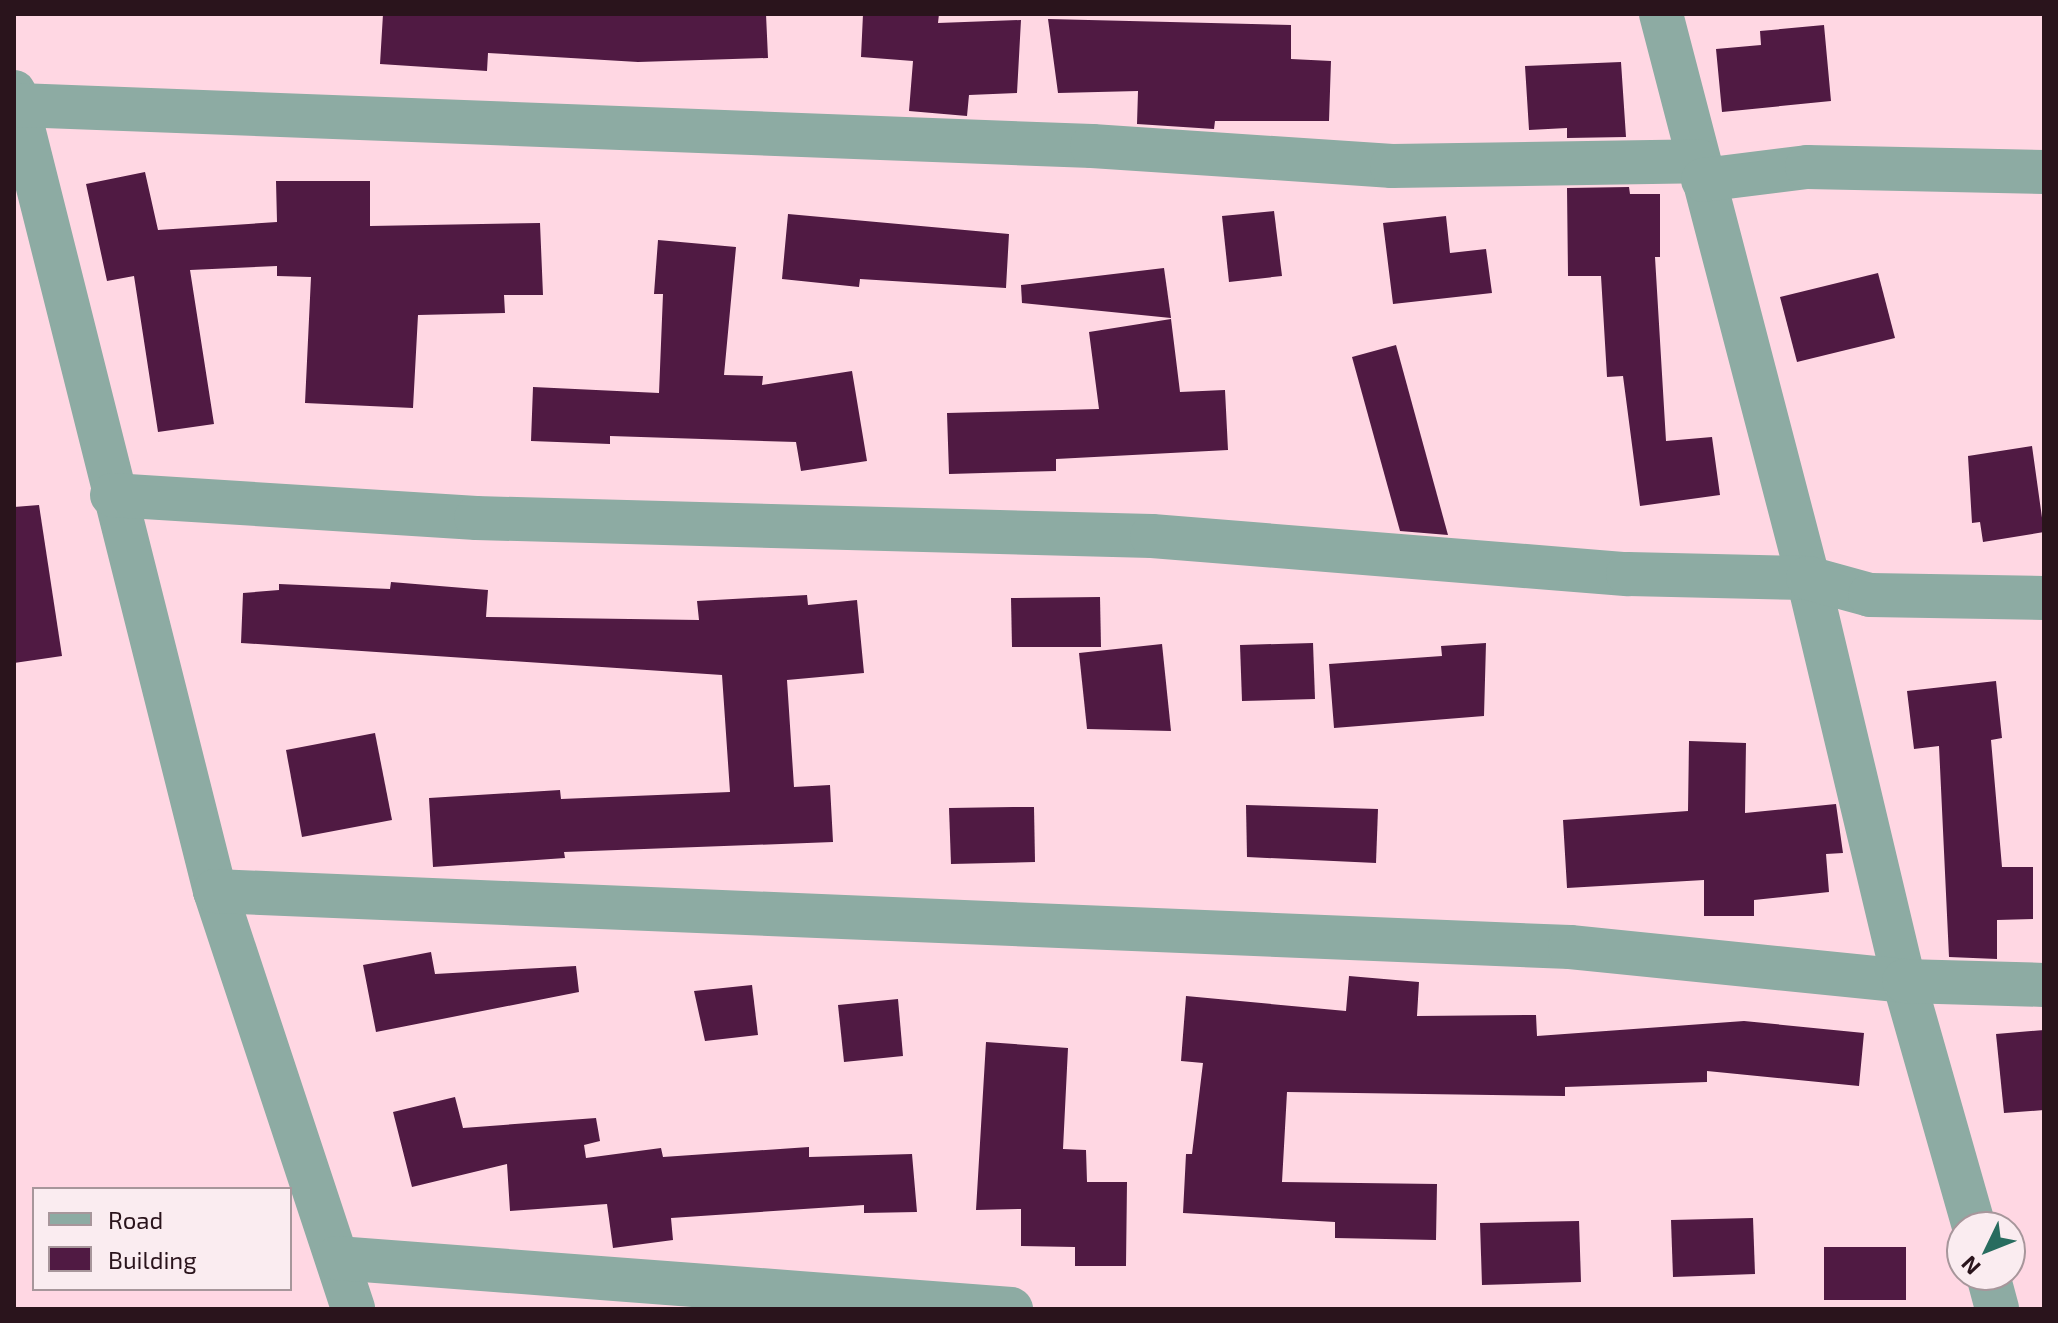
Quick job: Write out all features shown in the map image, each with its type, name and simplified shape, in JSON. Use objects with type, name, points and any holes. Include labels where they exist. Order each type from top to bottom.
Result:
[{"type":"street","points":[[1661,14],[1808,578],[1904,981],[1969,1211]]},
{"type":"street","points":[[353,1309],[215,891],[112,495],[16,99],[1060,144],[1392,166],[1701,171],[1807,167],[2044,172]]},
{"type":"street","points":[[112,495],[476,518],[1152,536],[1628,574],[1808,578],[1870,595],[2044,598]]},
{"type":"street","points":[[215,891],[1570,947],[1904,981],[2044,985]]},
{"type":"street","points":[[337,1258],[1011,1309]]},
{"type":"building","points":[[383,14],[766,14],[768,58],[638,62],[488,53],[487,71],[380,64]]},
{"type":"building","points":[[863,14],[939,14],[938,23],[1021,20],[1017,93],[969,95],[967,116],[909,111],[913,61],[861,57]]},
{"type":"building","points":[[1048,19],[1291,25],[1291,59],[1331,61],[1329,121],[1215,121],[1214,129],[1137,124],[1138,91],[1058,93]]},
{"type":"building","points":[[1824,25],[1831,101],[1722,112],[1716,49],[1761,45],[1760,31]]},
{"type":"building","points":[[1621,62],[1626,137],[1567,138],[1567,128],[1529,130],[1525,66]]},
{"type":"building","points":[[145,172],[158,230],[277,222],[276,181],[370,181],[370,226],[540,223],[543,295],[504,295],[505,313],[418,315],[413,408],[305,403],[311,277],[277,276],[277,266],[190,270],[214,424],[158,432],[134,276],[107,281],[86,184]]},
{"type":"building","points":[[1629,187],[1630,194],[1660,194],[1660,257],[1655,257],[1666,441],[1712,437],[1720,495],[1640,506],[1623,376],[1607,377],[1601,276],[1568,276],[1567,188]]},
{"type":"building","points":[[1274,211],[1282,276],[1229,282],[1222,216]]},
{"type":"building","points":[[788,214],[1009,234],[1006,288],[860,279],[859,287],[782,279]]},
{"type":"building","points":[[1446,216],[1450,253],[1486,249],[1492,293],[1393,304],[1383,223]]},
{"type":"building","points":[[658,240],[736,247],[724,375],[763,376],[762,385],[852,371],[867,461],[801,471],[796,442],[610,436],[610,444],[531,441],[533,387],[659,393],[663,294],[654,294]]},
{"type":"building","points":[[1164,268],[1171,318],[1022,303],[1021,285]]},
{"type":"building","points":[[1878,273],[1895,338],[1797,362],[1780,297]]},
{"type":"building","points":[[1171,319],[1180,392],[1225,390],[1228,450],[1056,459],[1056,471],[949,474],[947,413],[1099,409],[1089,332]]},
{"type":"building","points":[[1396,345],[1448,535],[1400,531],[1352,357]]},
{"type":"building","points":[[2032,446],[2044,532],[1983,542],[1980,522],[1972,523],[1968,456]]},
{"type":"building","points":[[39,505],[62,656],[14,663],[14,507]]},
{"type":"building","points":[[391,582],[488,590],[486,617],[699,620],[697,601],[807,595],[808,605],[857,600],[864,673],[787,680],[794,787],[830,785],[833,842],[564,852],[565,858],[433,867],[429,798],[560,790],[561,799],[730,792],[722,675],[241,643],[243,593],[279,590],[279,584],[390,589]]},
{"type":"building","points":[[1100,597],[1101,647],[1012,647],[1011,598]]},
{"type":"building","points":[[1313,643],[1315,699],[1242,701],[1240,645]]},
{"type":"building","points":[[1486,643],[1484,716],[1334,728],[1329,664],[1442,656],[1441,646]]},
{"type":"building","points":[[1162,644],[1171,731],[1087,729],[1079,653]]},
{"type":"building","points":[[1996,681],[2002,738],[1991,740],[2002,867],[2033,867],[2033,919],[1997,920],[1997,959],[1949,957],[1939,746],[1914,749],[1907,691]]},
{"type":"building","points":[[375,733],[392,820],[302,837],[286,750]]},
{"type":"building","points":[[1689,741],[1746,743],[1745,813],[1836,804],[1843,853],[1826,854],[1829,892],[1754,900],[1754,916],[1704,916],[1704,880],[1567,888],[1563,820],[1688,811]]},
{"type":"building","points":[[1246,805],[1378,809],[1376,863],[1247,857]]},
{"type":"building","points":[[1034,807],[1035,862],[951,864],[949,808]]},
{"type":"building","points":[[431,952],[435,974],[576,966],[579,992],[376,1032],[363,965]]},
{"type":"building","points":[[1349,976],[1419,982],[1417,1016],[1536,1015],[1537,1036],[1744,1021],[1864,1033],[1859,1086],[1707,1071],[1707,1082],[1565,1087],[1565,1096],[1287,1092],[1282,1182],[1437,1184],[1436,1240],[1335,1238],[1335,1222],[1183,1213],[1186,1154],[1192,1154],[1203,1063],[1181,1061],[1186,996],[1346,1011]]},
{"type":"building","points":[[752,985],[758,1035],[705,1041],[694,991]]},
{"type":"building","points":[[898,999],[903,1056],[844,1062],[838,1005]]},
{"type":"building","points":[[2044,1030],[2044,1110],[2004,1113],[1996,1034]]},
{"type":"building","points":[[986,1042],[1068,1048],[1063,1149],[1086,1150],[1087,1182],[1127,1182],[1126,1266],[1075,1266],[1075,1247],[1021,1246],[1021,1209],[976,1210]]},
{"type":"building","points":[[455,1097],[463,1128],[596,1118],[600,1141],[584,1145],[586,1158],[661,1148],[663,1157],[809,1147],[809,1157],[912,1154],[917,1212],[864,1213],[864,1205],[671,1218],[673,1240],[613,1248],[607,1204],[510,1211],[507,1164],[412,1187],[393,1112]]},
{"type":"building","points":[[1753,1218],[1755,1274],[1673,1277],[1671,1220]]},
{"type":"building","points":[[1579,1221],[1581,1282],[1482,1285],[1480,1223]]},
{"type":"building","points":[[1824,1247],[1906,1247],[1906,1300],[1824,1300]]}]
